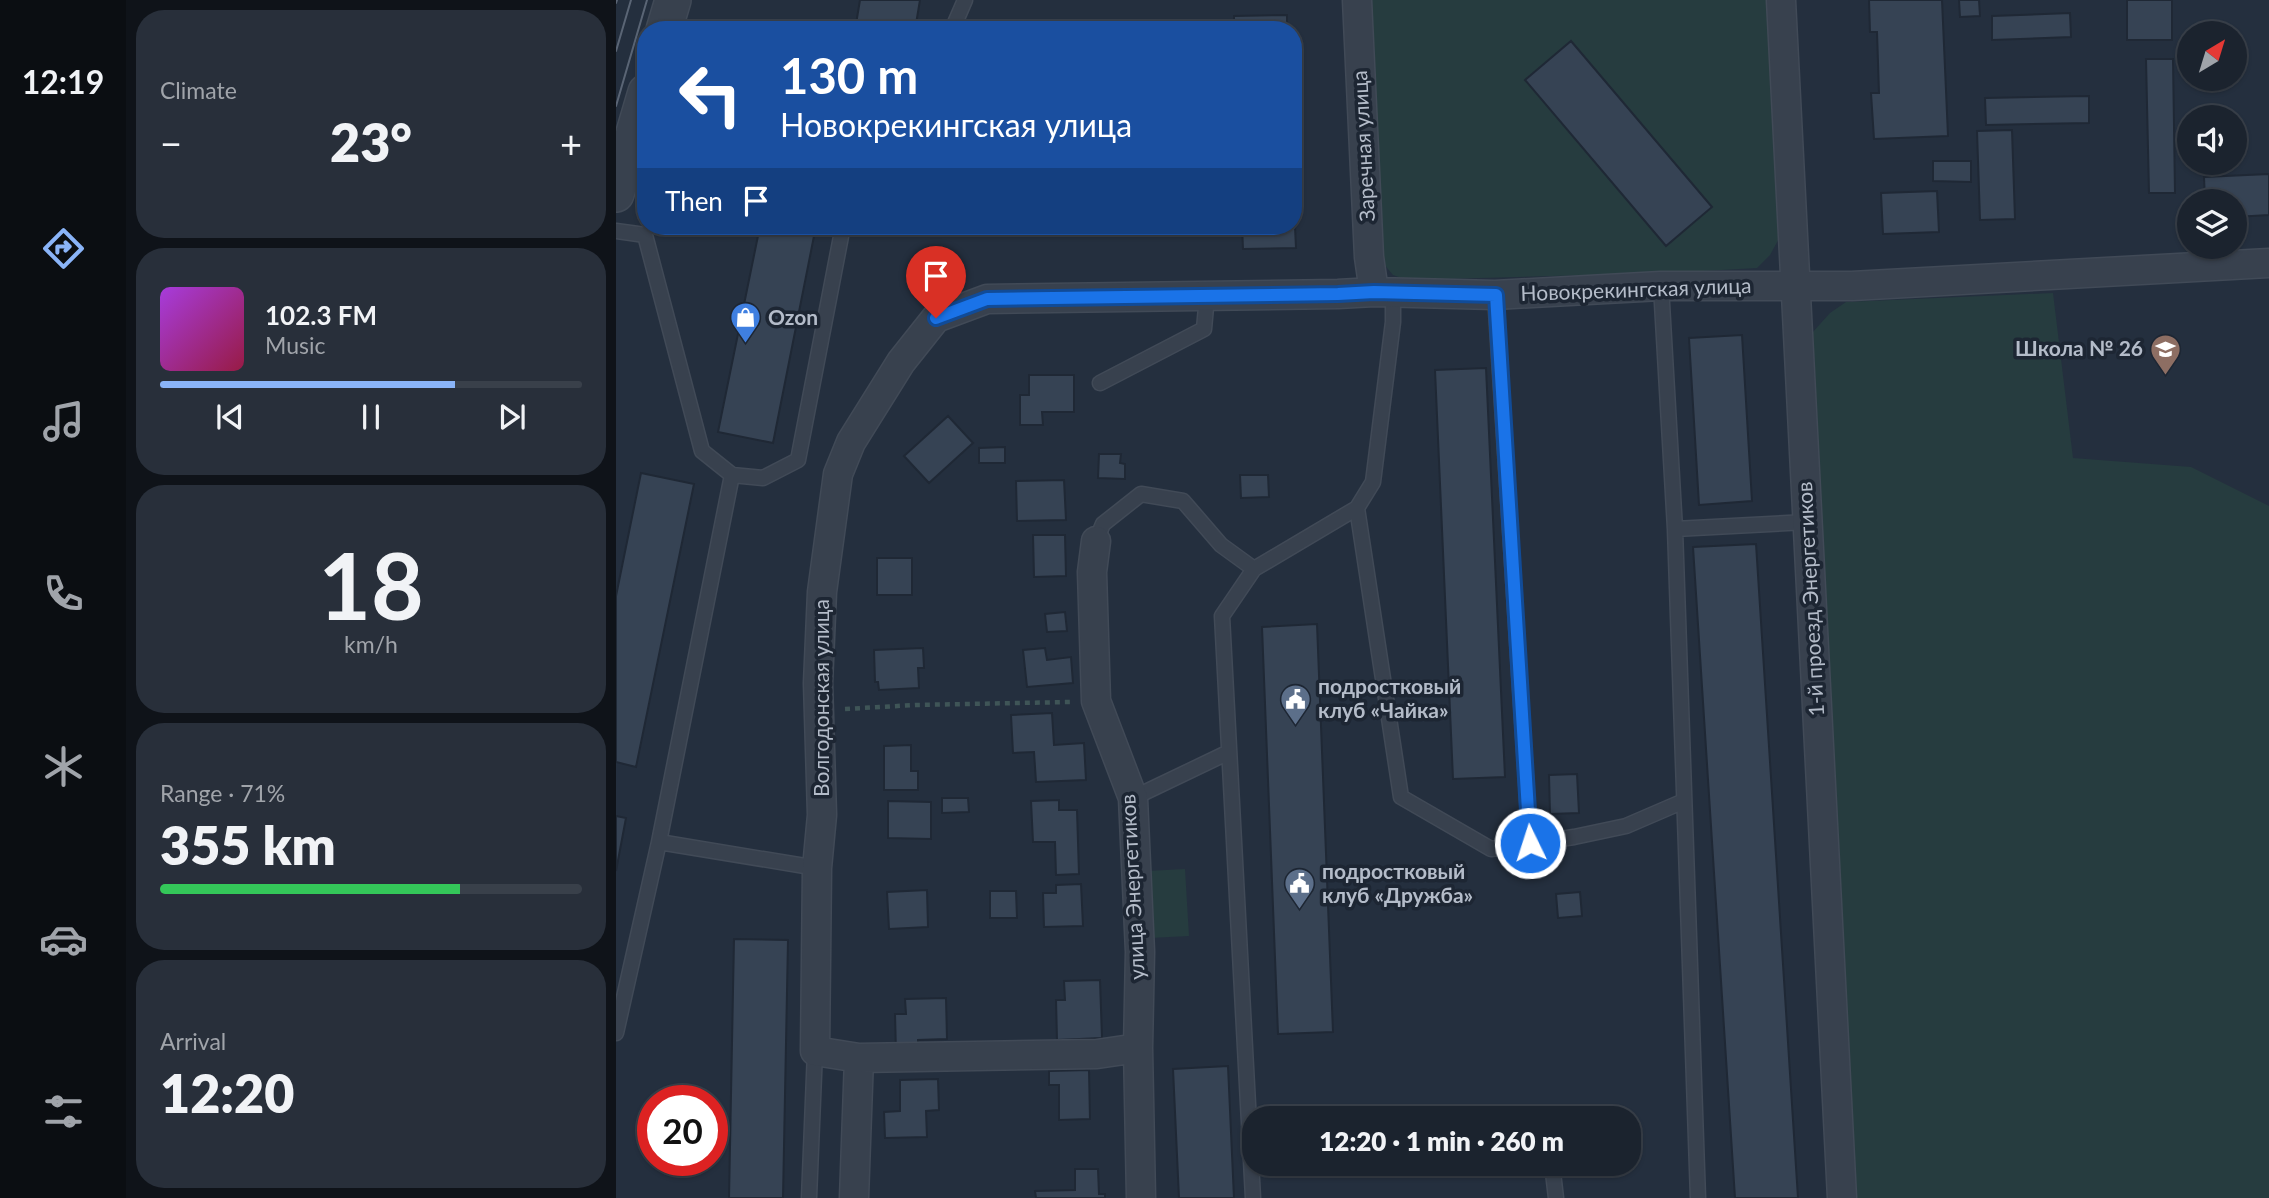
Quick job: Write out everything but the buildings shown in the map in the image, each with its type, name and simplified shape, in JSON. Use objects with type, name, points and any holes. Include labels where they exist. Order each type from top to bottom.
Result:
[{"type":"street","points":[[667,21],[673,0]]},
{"type":"street","name":"Заречная улица","points":[[1357,0],[1369,257],[1383,292]]},
{"type":"street","name":"1-й проезд Энергетиков","points":[[1781,0],[1842,1198]]},
{"type":"street","points":[[616,194],[637,152]]},
{"type":"street","name":"Новокрекингская улица","points":[[901,362],[936,318],[987,299],[1383,292],[1496,295],[1661,286],[1853,286],[2269,263]]},
{"type":"street","name":"Волгодонская улица","points":[[815,1051],[817,868],[822,815],[819,708],[822,592],[838,474],[851,442],[901,362]]},
{"type":"street","name":"улица Энергетиков","points":[[1096,541],[1092,572],[1096,701],[1133,798],[1140,951],[1138,1048],[1141,1198]]},
{"type":"street","points":[[815,1051],[859,1058],[1097,1054],[1138,1048]]},
{"type":"street","points":[[854,1198],[859,1058]]},
{"type":"lane","points":[[956,21],[965,0]]},
{"type":"lane","points":[[616,231],[637,234]]},
{"type":"lane","points":[[645,235],[702,451],[732,475],[763,478],[798,460],[841,235]]},
{"type":"lane","points":[[1661,286],[1675,529],[1698,1198]]},
{"type":"lane","points":[[1252,1198],[1222,616],[1254,569],[1357,508],[1373,482],[1393,322],[1383,292]]},
{"type":"lane","points":[[1496,295],[1530,843]]},
{"type":"lane","points":[[1100,383],[1204,330],[1207,296]]},
{"type":"lane","points":[[616,1033],[659,842],[732,475]]},
{"type":"lane","points":[[1096,541],[1102,524],[1141,494],[1183,501],[1221,545],[1254,569]]},
{"type":"lane","points":[[1357,508],[1401,797],[1491,849],[1574,837],[1626,826],[1684,802]]},
{"type":"lane","points":[[1675,529],[1807,522]]},
{"type":"lane","points":[[1133,798],[1228,752]]},
{"type":"lane","points":[[659,842],[817,868]]},
{"type":"lane","points":[[809,1198],[815,1051]]},
{"type":"lane","points":[[1553,1176],[1556,1198]]},
{"type":"path","points":[[819,708],[1096,701]]},
{"type":"green space","points":[[1372,0],[1773,0],[1781,235],[1770,255],[1757,268],[1669,273],[1407,280],[1393,275],[1378,257]]},
{"type":"green space","points":[[2053,293],[2073,458],[2191,467],[2269,506],[2269,1198],[1853,1198],[1812,333],[1830,313],[1846,302]]},
{"type":"green space","points":[[1185,869],[1189,936],[1150,938],[1147,871]]},
{"type":"tram line","points":[[616,51],[631,0]]},
{"type":"tram line","points":[[641,21],[647,0]]},
{"type":"tram line","points":[[616,106],[637,34]]},
{"type":"place","name":"Ozon","points":[[745,345]]},
{"type":"place","name":"Школа № 26","points":[[2166,376]]},
{"type":"place","name":"подростковый клуб «Чайка»","points":[[1295,726]]},
{"type":"place","name":"подростковый клуб «Дружба»","points":[[1299,911]]},
{"type":"route","points":[[936,318],[987,299],[1374,292],[1496,295],[1530,843]]}]
